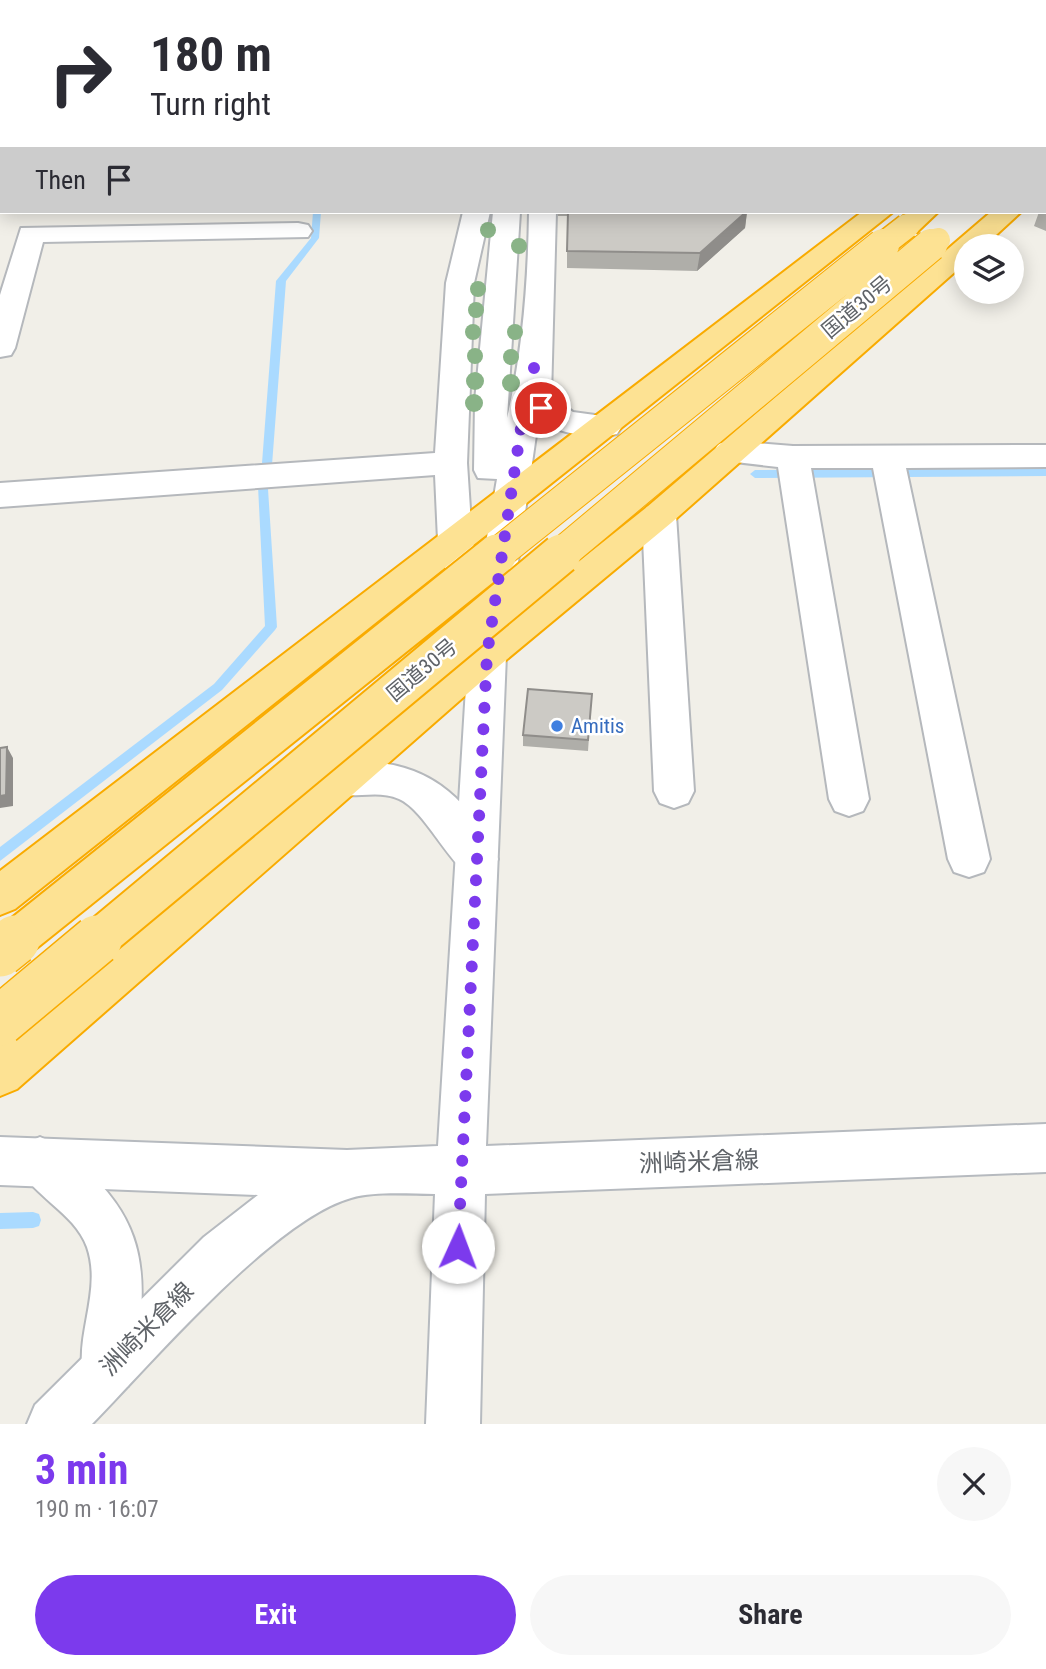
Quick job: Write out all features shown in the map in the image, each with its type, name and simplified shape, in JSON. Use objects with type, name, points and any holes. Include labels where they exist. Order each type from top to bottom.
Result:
[{"type":"highway","name":"国道30号","points":[[0,952],[930,231],[968,214]]},
{"type":"highway","points":[[0,895],[455,540],[511,501],[606,426],[930,231],[999,214]]},
{"type":"highway","name":"国道30号","points":[[0,1021],[930,231]]},
{"type":"highway","points":[[0,1073],[344,781],[487,655],[659,515],[730,452],[930,231]]},
{"type":"street","points":[[476,214],[460,283],[452,463],[455,540],[487,655]]},
{"type":"street","points":[[489,470],[491,401],[506,214]]},
{"type":"street","points":[[543,214],[534,395],[541,408],[565,421],[606,426]]},
{"type":"street","points":[[0,348],[34,223]]},
{"type":"street","points":[[0,234],[34,223],[298,231]]},
{"type":"street","points":[[453,1424],[461,1170],[487,655],[522,421],[534,367]]},
{"type":"street","points":[[730,452],[795,467],[890,467],[1046,456]]},
{"type":"street","points":[[0,495],[452,463]]},
{"type":"street","points":[[795,467],[849,799]]},
{"type":"street","points":[[890,467],[969,859]]},
{"type":"street","points":[[659,515],[674,791]]},
{"type":"street","points":[[344,781],[372,777],[412,785],[435,800],[477,859]]},
{"type":"street","name":"洲崎米倉線","points":[[20,1161],[352,1173],[1046,1148]]},
{"type":"street","points":[[20,1161],[96,1215],[110,1236],[117,1263],[109,1367]]},
{"type":"street","name":"洲崎米倉線","points":[[54,1424],[222,1255],[273,1214],[310,1190],[352,1173]]},
{"type":"building","points":[[568,214],[744,214],[700,253],[567,251]]},
{"type":"building","name":"Amitis","points":[[528,689],[592,694],[588,740],[523,735]]},
{"type":"building","points":[[7,747],[6,795],[0,796],[0,748]]},
{"type":"waterway","points":[[254,469],[267,465],[281,281],[315,238],[317,214]]},
{"type":"waterway","points":[[755,474],[1046,472]]},
{"type":"waterway","points":[[0,855],[218,687],[271,627],[263,486],[275,484]]},
{"type":"waterway","points":[[0,1221],[33,1220]]},
{"type":"place","name":"Amitis","points":[[557,726]]},
{"type":"route","points":[[458,1247],[487,655],[522,421],[534,367],[534,395],[541,408]]}]
